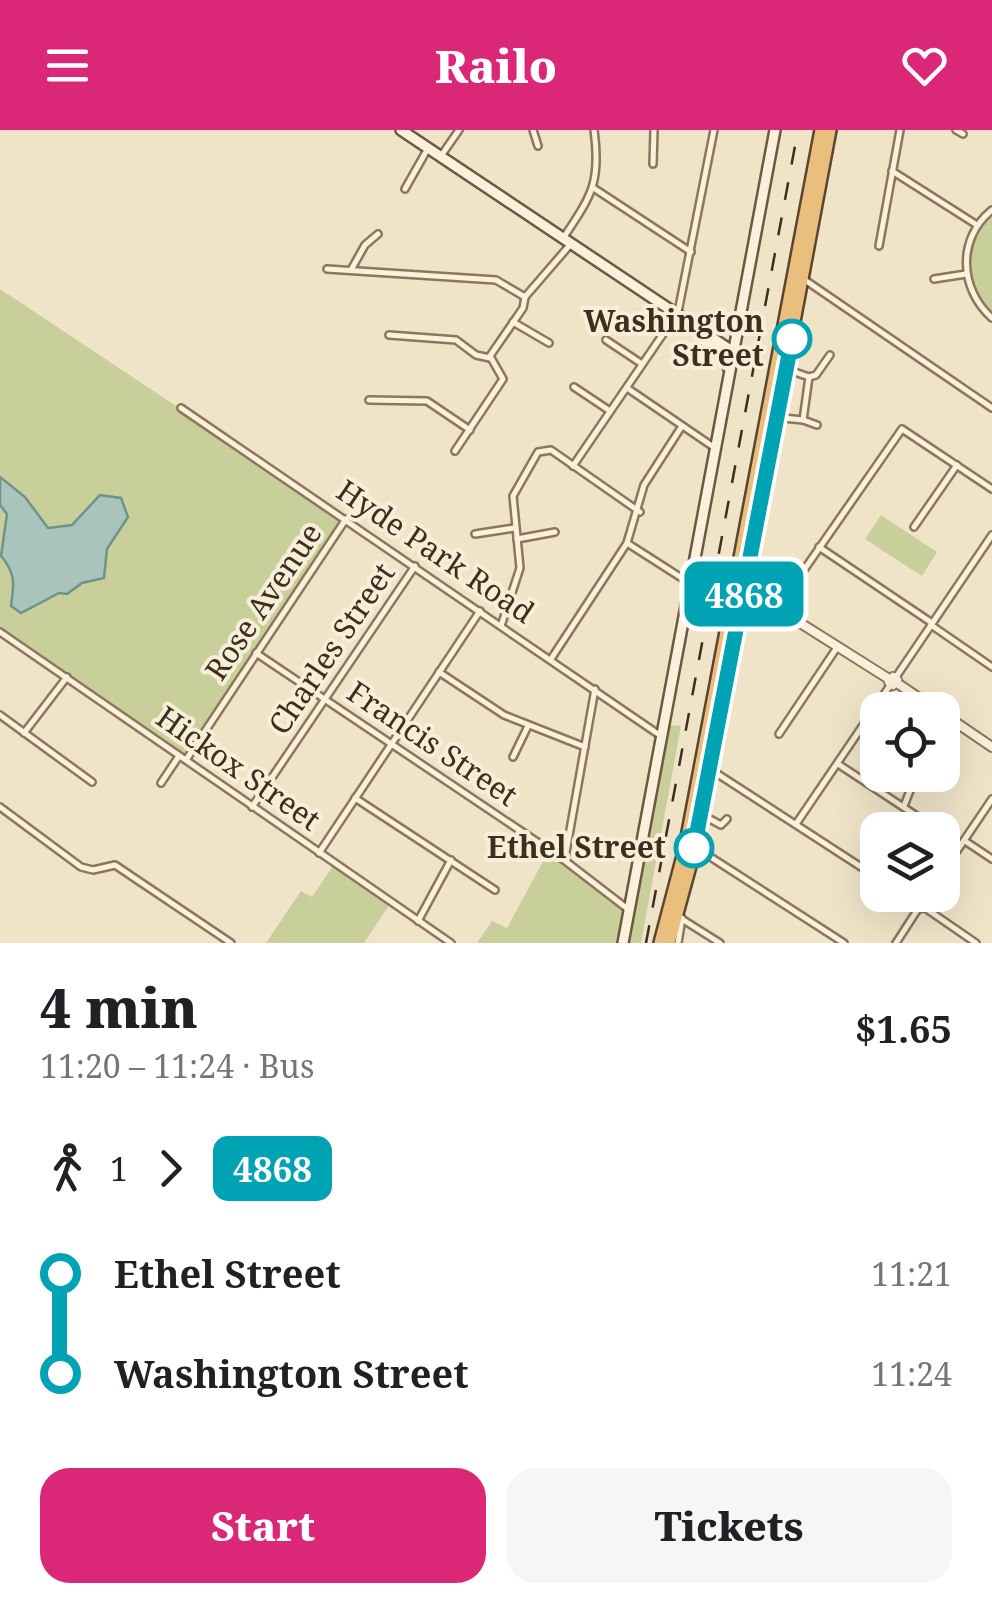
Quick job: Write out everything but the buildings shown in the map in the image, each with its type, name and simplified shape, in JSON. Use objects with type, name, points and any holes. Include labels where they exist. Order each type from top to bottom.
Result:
[{"type":"highway","points":[[740,585],[786,369],[821,130]]},
{"type":"highway","points":[[670,943],[830,130]]},
{"type":"highway","points":[[660,943],[676,916],[694,848],[705,769]]},
{"type":"main road","points":[[401,130],[730,354]]},
{"type":"main road","points":[[715,449],[774,130]]},
{"type":"main road","points":[[623,943],[730,354]]},
{"type":"street","points":[[440,159],[460,130]]},
{"type":"street","points":[[533,130],[538,146]]},
{"type":"street","points":[[490,358],[525,297],[565,243],[595,189],[598,163],[594,130]]},
{"type":"street","points":[[653,164],[654,130]]},
{"type":"street","points":[[573,466],[675,317],[714,130]]},
{"type":"street","points":[[879,246],[900,130]]},
{"type":"street","points":[[956,130],[964,134]]},
{"type":"street","points":[[405,189],[427,150]]},
{"type":"street","points":[[892,171],[976,225]]},
{"type":"street","points":[[595,189],[690,252]]},
{"type":"street","points":[[992,210],[976,225],[967,248],[966,274],[976,301],[992,318]]},
{"type":"street","points":[[352,270],[364,245],[378,234]]},
{"type":"street","points":[[327,269],[496,280],[525,297]]},
{"type":"street","points":[[934,279],[966,274]]},
{"type":"street","points":[[799,276],[992,408]]},
{"type":"street","points":[[513,322],[549,343]]},
{"type":"street","points":[[389,334],[456,340],[476,355],[490,358],[503,379],[456,451]]},
{"type":"street","points":[[606,340],[642,364]]},
{"type":"street","points":[[786,369],[809,377],[816,375],[830,355]]},
{"type":"street","points":[[802,420],[809,377]]},
{"type":"street","points":[[574,387],[610,411]]},
{"type":"street","points":[[626,388],[715,449]]},
{"type":"street","points":[[368,400],[427,401],[470,430]]},
{"type":"street","name":"Hyde Park Road","points":[[181,408],[662,736]]},
{"type":"street","points":[[784,418],[817,425]]},
{"type":"street","points":[[551,658],[627,543],[640,512],[644,486],[682,426]]},
{"type":"street","points":[[779,606],[902,429],[992,489]]},
{"type":"street","points":[[501,626],[520,568],[513,496],[538,452],[551,450],[640,512]]},
{"type":"street","points":[[914,527],[957,465]]},
{"type":"street","name":"Rose Avenue","points":[[186,760],[346,519]]},
{"type":"street","points":[[474,534],[514,528]]},
{"type":"street","points":[[517,539],[555,532]]},
{"type":"street","points":[[796,824],[992,535]]},
{"type":"street","points":[[627,543],[691,584]]},
{"type":"street","points":[[819,547],[992,667]]},
{"type":"street","name":"Charles Street","points":[[252,807],[415,566]]},
{"type":"street","points":[[740,585],[779,606],[910,692]]},
{"type":"street","points":[[318,853],[480,611]]},
{"type":"street","name":"Hickox Street","points":[[0,632],[451,943]]},
{"type":"street","points":[[779,734],[838,645]]},
{"type":"street","name":"Francis Street","points":[[256,654],[564,860],[629,910]]},
{"type":"street","points":[[439,672],[528,726],[585,747]]},
{"type":"street","points":[[24,733],[66,677]]},
{"type":"street","points":[[564,860],[595,689]]},
{"type":"street","points":[[0,715],[92,782]]},
{"type":"street","points":[[513,757],[528,726]]},
{"type":"street","points":[[961,726],[992,747]]},
{"type":"street","points":[[161,784],[179,756]]},
{"type":"street","points":[[838,764],[913,812]]},
{"type":"street","points":[[705,769],[860,866]]},
{"type":"street","points":[[904,806],[909,792]]},
{"type":"street","points":[[355,798],[495,890]]},
{"type":"street","points":[[960,847],[992,799]]},
{"type":"street","points":[[0,808],[81,867],[93,870],[115,864],[231,943]]},
{"type":"street","points":[[701,815],[722,825],[726,819]]},
{"type":"street","points":[[960,841],[992,859]]},
{"type":"street","points":[[694,848],[844,943]]},
{"type":"street","points":[[418,921],[451,860]]},
{"type":"street","points":[[896,943],[917,912]]},
{"type":"street","points":[[933,912],[976,943]]},
{"type":"street","points":[[676,916],[678,943]]},
{"type":"street","points":[[676,916],[720,943]]},
{"type":"green space","points":[[992,214],[992,313],[974,289],[970,264],[976,238]]},
{"type":"green space","points":[[0,289],[346,519],[186,756],[0,632]]},
{"type":"green space","points":[[881,515],[937,552],[922,576],[865,539]]},
{"type":"green space","points":[[670,725],[681,726],[641,943],[627,943]]},
{"type":"green space","points":[[547,854],[625,907],[618,943],[477,943],[492,921],[507,928]]},
{"type":"green space","points":[[333,866],[390,904],[364,943],[266,943],[301,891],[312,897]]},
{"type":"water","points":[[0,477],[25,497],[48,528],[72,525],[100,495],[121,498],[128,517],[107,549],[104,578],[82,583],[67,594],[59,593],[21,613],[11,606],[13,580],[1,556],[7,514],[0,505]]},
{"type":"railway","points":[[646,943],[798,130]]},
{"type":"bus line","name":"4868","points":[[694,848],[792,339]]},
{"type":"place","name":"Washington Street","points":[[792,339]]},
{"type":"place","name":"Ethel Street","points":[[694,848]]}]
